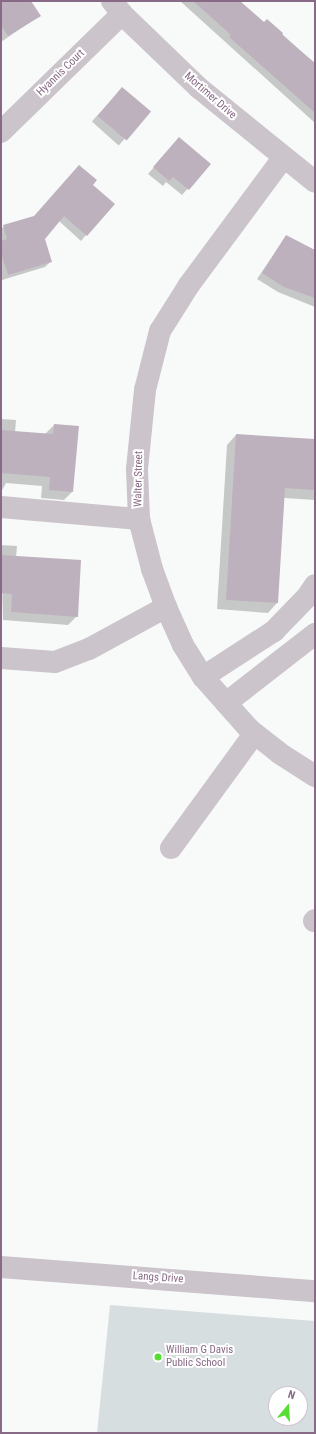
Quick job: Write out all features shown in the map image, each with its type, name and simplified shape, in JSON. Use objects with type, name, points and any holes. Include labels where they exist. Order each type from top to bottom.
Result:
[{"type":"street","name":"Hyannis Court","points":[[1,132],[117,8]]},
{"type":"street","name":"Mortimer Drive","points":[[117,8],[199,88],[283,158],[315,182]]},
{"type":"street","name":"Walter Street","points":[[283,158],[189,285],[160,331],[151,360],[144,406],[137,470],[139,519],[152,569],[166,607],[183,645],[202,677],[254,734],[279,754],[315,776]]},
{"type":"street","points":[[1,507],[139,519]]},
{"type":"street","points":[[202,677],[274,631],[307,597],[315,585]]},
{"type":"street","points":[[1,658],[55,662],[90,649],[166,607]]},
{"type":"street","points":[[226,703],[315,634]]},
{"type":"street","points":[[171,848],[254,734]]},
{"type":"street","name":"Langs Drive","points":[[1,1267],[315,1290]]},
{"type":"shaded area","name":"William G Davis Public School","points":[[110,1305],[315,1321],[315,1433],[97,1433]]},
{"type":"building","points":[[1,1],[31,1],[41,16],[8,36],[1,25]]},
{"type":"building","points":[[193,1],[240,1],[264,22],[267,19],[283,33],[282,35],[315,63],[315,113],[229,37],[231,35]]},
{"type":"building","points":[[122,87],[151,111],[127,141],[98,116]]},
{"type":"building","points":[[179,137],[211,164],[189,190],[173,177],[169,181],[153,167]]},
{"type":"building","points":[[79,165],[97,180],[93,185],[115,204],[87,236],[64,216],[45,239],[52,262],[8,275],[1,253],[1,241],[7,239],[3,225],[34,216]]},
{"type":"building","points":[[286,235],[315,250],[315,298],[284,287],[262,273]]},
{"type":"building","points":[[54,424],[79,426],[73,492],[49,490],[50,477],[1,473],[1,430],[53,434]]},
{"type":"building","points":[[236,434],[315,439],[315,490],[285,488],[278,603],[226,600]]},
{"type":"building","points":[[1,555],[81,560],[78,617],[11,612],[12,594],[1,593]]},
{"type":"place","name":"William G Davis Public School","points":[[158,1357]]}]
